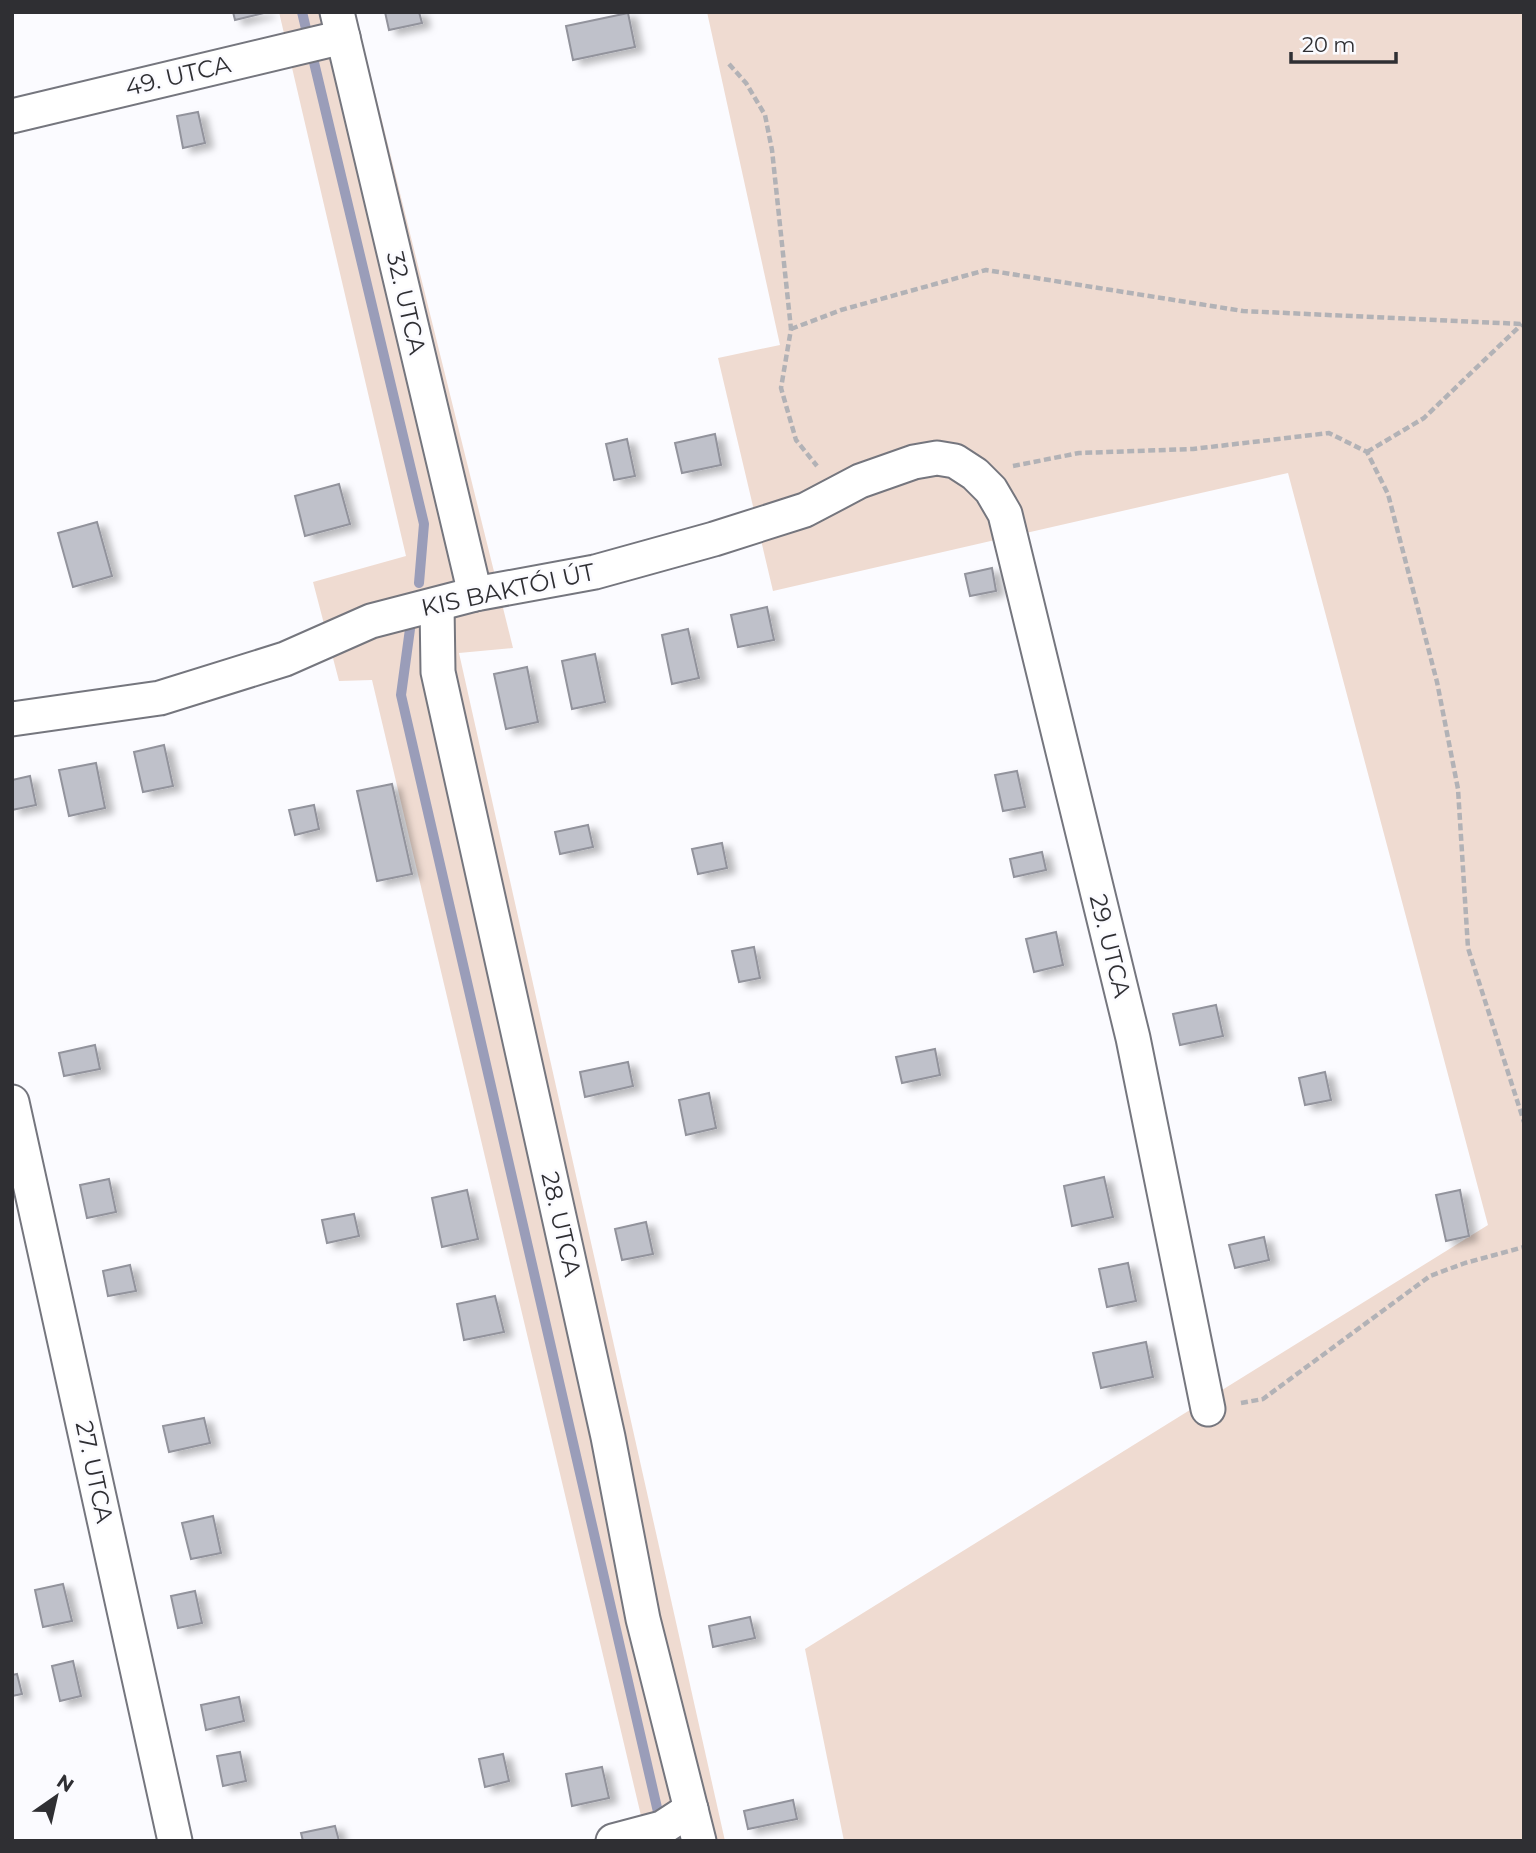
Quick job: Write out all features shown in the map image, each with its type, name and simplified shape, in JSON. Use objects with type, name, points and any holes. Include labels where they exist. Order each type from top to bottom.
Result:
[{"type":"street","name":"49. UTCA","points":[[12,116],[340,25]]},
{"type":"street","name":"32. UTCA","points":[[340,25],[475,594]]},
{"type":"street","name":"KIS BAKTÓI ÚT","points":[[12,719],[160,698],[285,659],[370,621],[475,594],[595,572],[714,539],[805,510],[860,481],[914,462],[937,458],[955,461],[983,482]]},
{"type":"street","name":"29. UTCA","points":[[983,482],[1005,514],[1133,1038],[1208,1409]]},
{"type":"street","name":"28. UTCA","points":[[437,605],[438,672],[608,1437],[643,1619],[699,1841]]},
{"type":"street","name":"27. UTCA","points":[[12,1102],[175,1841]]},
{"type":"street","points":[[613,1841],[662,1828],[691,1808]]},
{"type":"path","points":[[729,64],[746,83],[765,116],[772,150],[790,329],[781,388],[796,440],[812,463],[833,477],[860,481]]},
{"type":"path","points":[[790,329],[841,310],[986,270],[1243,311],[1523,325]]},
{"type":"path","points":[[1367,452],[1424,418],[1523,325]]},
{"type":"path","points":[[983,482],[1079,453],[1193,449],[1329,433],[1367,452],[1388,494],[1437,682],[1458,789],[1468,948],[1524,1122]]},
{"type":"path","points":[[1208,1409],[1263,1399],[1430,1276],[1465,1263],[1524,1247]]},
{"type":"shaded area","points":[[279,12],[355,12],[513,648],[459,653],[725,1841],[647,1841],[372,680],[339,681],[313,582],[406,556]]},
{"type":"shaded area","points":[[707,12],[1524,12],[1524,1841],[844,1841],[805,1649],[1488,1225],[1288,473],[773,591],[718,358],[780,345]]},
{"type":"building","points":[[233,12],[268,12],[235,20]]},
{"type":"building","points":[[385,12],[419,12],[422,23],[389,30]]},
{"type":"building","points":[[628,13],[635,47],[573,60],[566,26]]},
{"type":"building","points":[[198,112],[205,143],[183,148],[177,116]]},
{"type":"building","points":[[715,434],[721,465],[682,473],[675,443]]},
{"type":"building","points":[[627,439],[635,476],[614,480],[606,444]]},
{"type":"building","points":[[339,484],[350,524],[305,536],[295,496]]},
{"type":"building","points":[[97,522],[112,576],[73,587],[58,533]]},
{"type":"building","points":[[992,568],[996,591],[970,596],[965,574]]},
{"type":"building","points":[[767,607],[774,640],[738,647],[731,615]]},
{"type":"building","points":[[688,629],[699,678],[672,684],[662,635]]},
{"type":"building","points":[[595,654],[605,702],[572,709],[562,661]]},
{"type":"building","points":[[527,667],[538,722],[506,729],[494,674]]},
{"type":"building","points":[[164,745],[173,786],[143,792],[134,752]]},
{"type":"building","points":[[96,763],[105,808],[69,816],[59,770]]},
{"type":"building","points":[[1017,771],[1025,807],[1003,811],[995,775]]},
{"type":"building","points":[[30,776],[36,805],[12,810],[12,780]]},
{"type":"building","points":[[392,784],[412,874],[377,881],[357,791]]},
{"type":"building","points":[[314,805],[319,829],[295,835],[289,810]]},
{"type":"building","points":[[588,825],[593,847],[560,854],[555,832]]},
{"type":"building","points":[[722,843],[727,868],[698,874],[692,849]]},
{"type":"building","points":[[1042,852],[1046,870],[1014,877],[1010,859]]},
{"type":"building","points":[[1056,932],[1063,965],[1034,972],[1026,939]]},
{"type":"building","points":[[754,947],[760,978],[739,982],[732,951]]},
{"type":"building","points":[[1216,1005],[1223,1036],[1180,1045],[1173,1014]]},
{"type":"building","points":[[95,1045],[100,1069],[64,1076],[59,1053]]},
{"type":"building","points":[[935,1049],[940,1075],[902,1083],[896,1057]]},
{"type":"building","points":[[628,1062],[633,1086],[585,1097],[580,1072]]},
{"type":"building","points":[[1325,1072],[1331,1100],[1305,1105],[1299,1078]]},
{"type":"building","points":[[709,1093],[716,1128],[686,1135],[679,1100]]},
{"type":"building","points":[[1104,1177],[1113,1217],[1072,1226],[1064,1186]]},
{"type":"building","points":[[109,1179],[116,1212],[87,1218],[80,1185]]},
{"type":"building","points":[[467,1190],[478,1239],[442,1247],[432,1198]]},
{"type":"building","points":[[1460,1190],[1469,1236],[1446,1241],[1436,1195]]},
{"type":"building","points":[[354,1214],[359,1236],[327,1243],[322,1220]]},
{"type":"building","points":[[646,1222],[653,1254],[622,1260],[615,1229]]},
{"type":"building","points":[[1264,1237],[1269,1260],[1235,1268],[1229,1245]]},
{"type":"building","points":[[1128,1263],[1136,1301],[1107,1307],[1099,1269]]},
{"type":"building","points":[[130,1265],[136,1291],[108,1296],[103,1271]]},
{"type":"building","points":[[495,1296],[504,1332],[464,1340],[457,1304]]},
{"type":"building","points":[[1146,1342],[1153,1377],[1101,1388],[1093,1353]]},
{"type":"building","points":[[204,1418],[210,1443],[169,1452],[163,1426]]},
{"type":"building","points":[[213,1516],[221,1553],[191,1559],[182,1523]]},
{"type":"building","points":[[63,1584],[72,1621],[43,1627],[35,1590]]},
{"type":"building","points":[[195,1591],[202,1623],[178,1628],[171,1596]]},
{"type":"building","points":[[750,1617],[755,1638],[713,1647],[709,1626]]},
{"type":"building","points":[[73,1661],[81,1696],[60,1701],[52,1666]]},
{"type":"building","points":[[17,1674],[22,1694],[12,1696],[12,1675]]},
{"type":"building","points":[[239,1697],[244,1721],[206,1730],[201,1705]]},
{"type":"building","points":[[240,1752],[246,1781],[223,1786],[217,1756]]},
{"type":"building","points":[[503,1754],[509,1781],[485,1787],[479,1759]]},
{"type":"building","points":[[602,1767],[609,1798],[572,1806],[566,1774]]},
{"type":"building","points":[[793,1800],[797,1819],[748,1829],[744,1811]]},
{"type":"building","points":[[335,1826],[339,1841],[303,1841],[301,1833]]},
{"type":"waterway","points":[[302,12],[424,524],[419,583]]},
{"type":"waterway","points":[[410,629],[401,695],[661,1825]]}]
